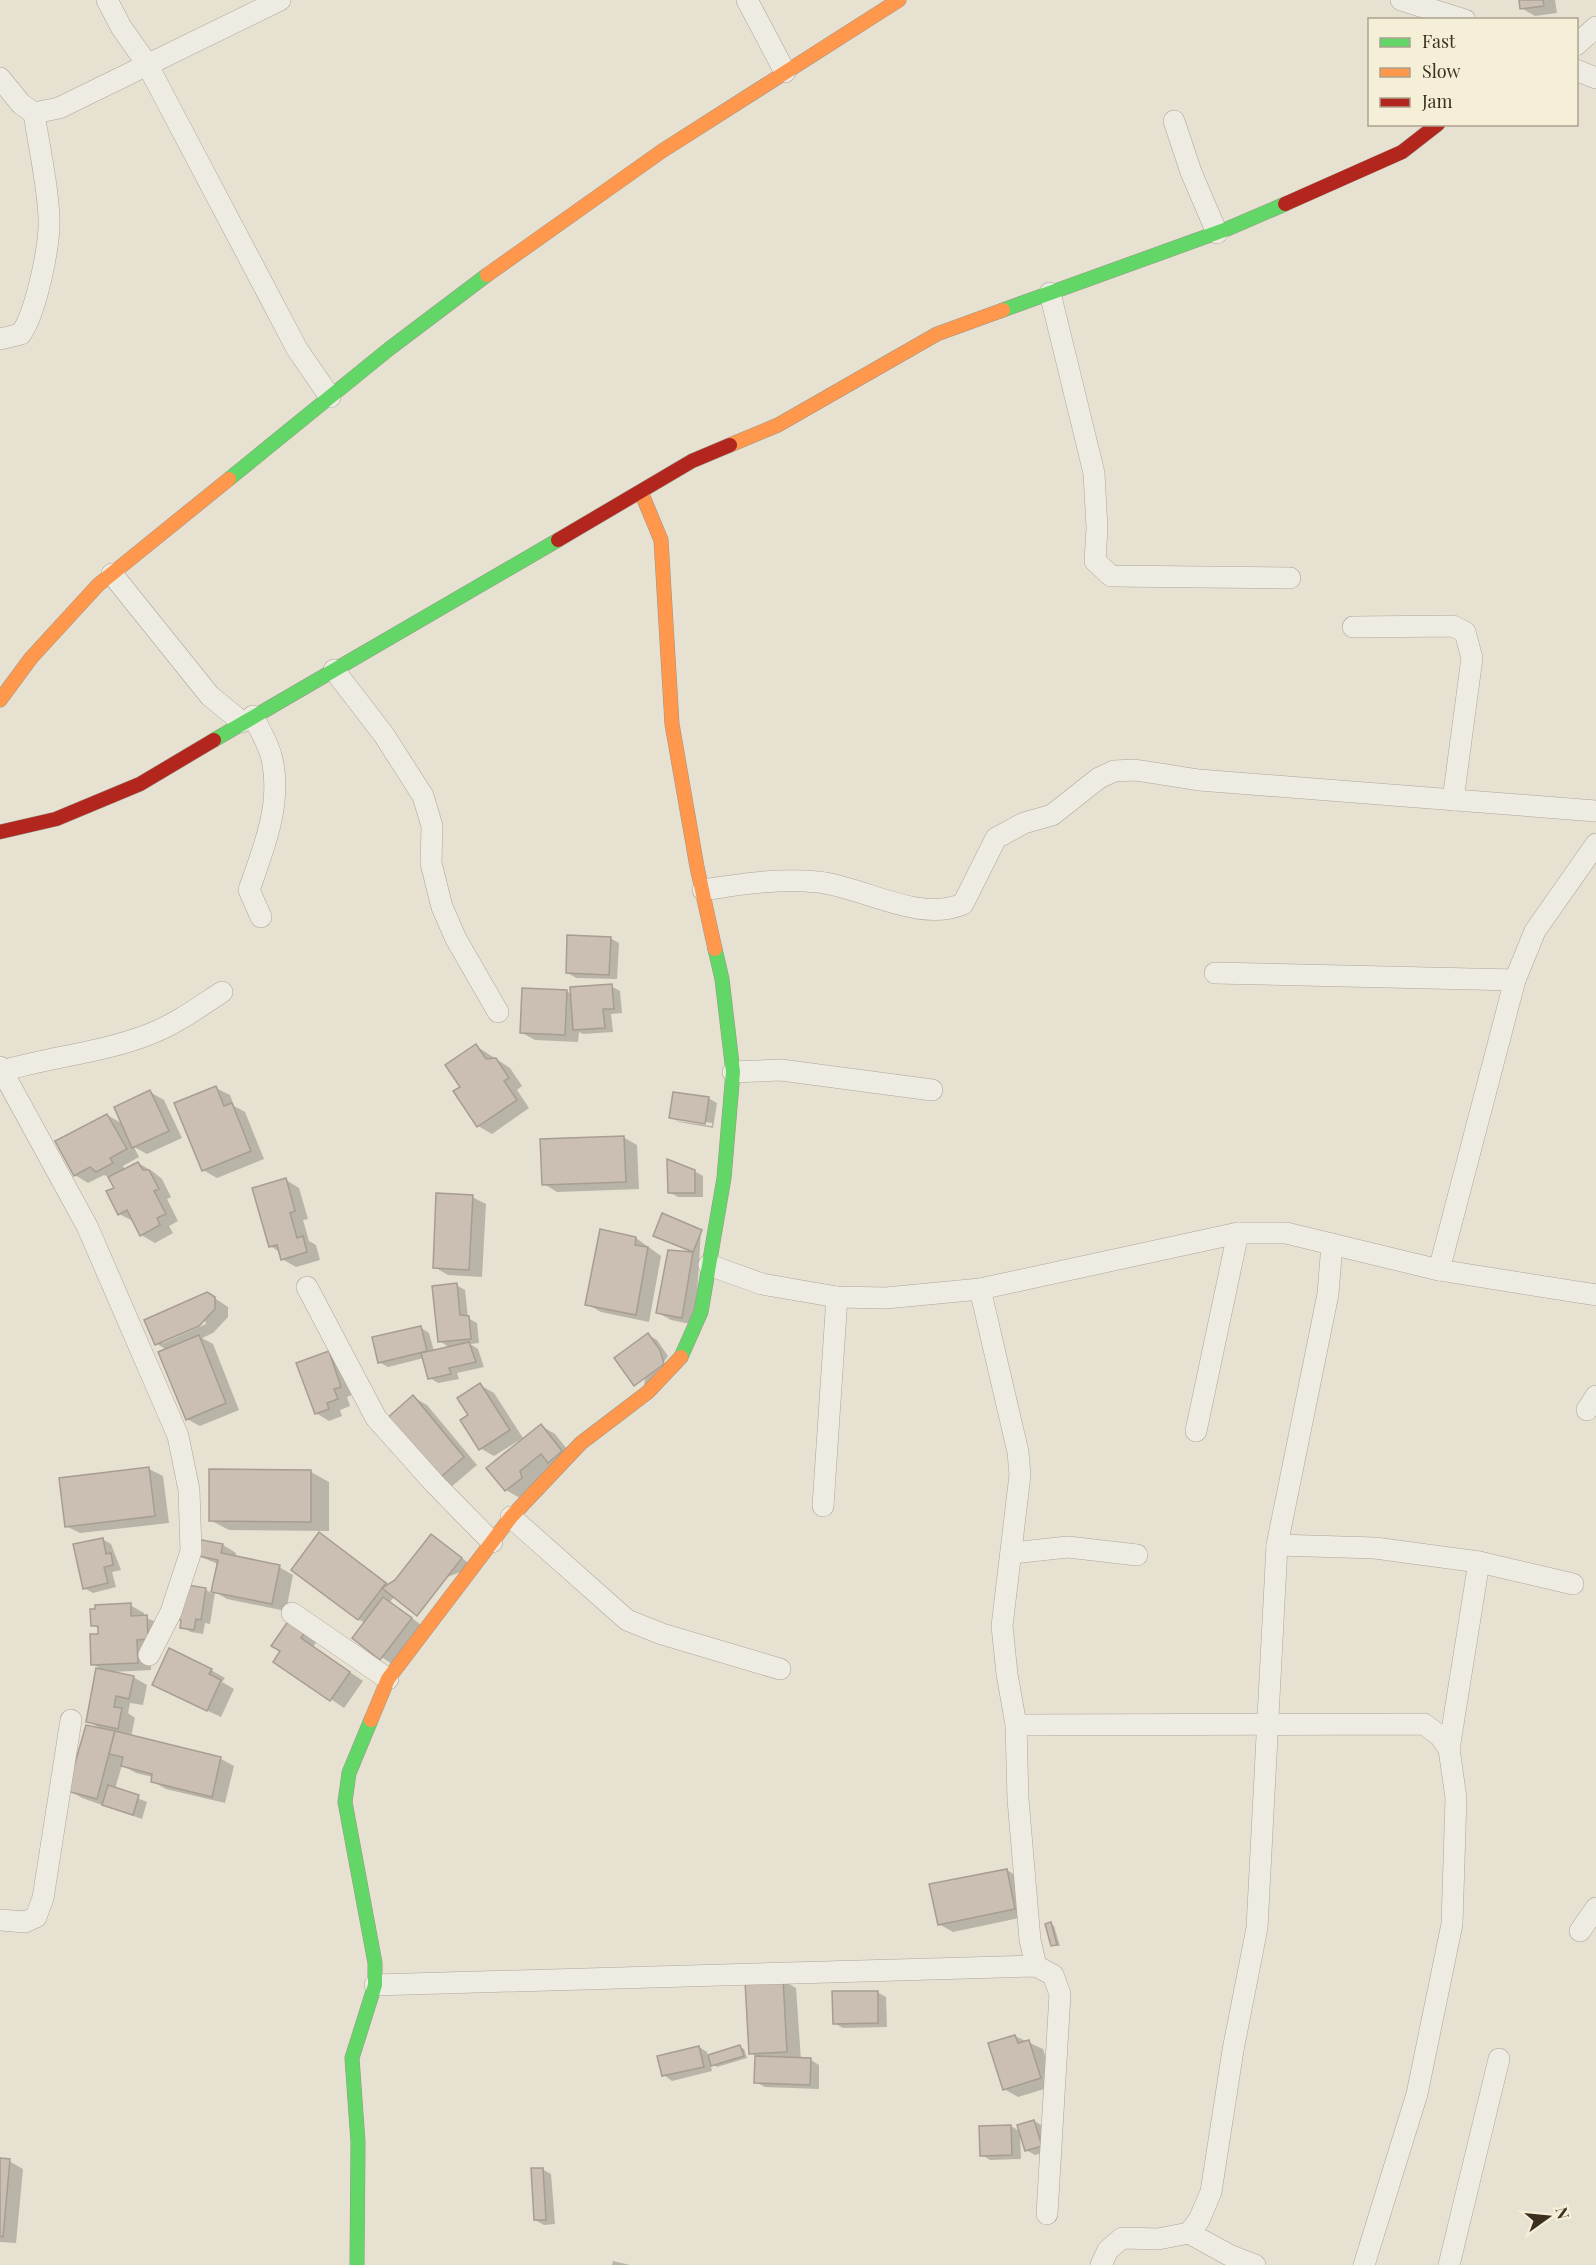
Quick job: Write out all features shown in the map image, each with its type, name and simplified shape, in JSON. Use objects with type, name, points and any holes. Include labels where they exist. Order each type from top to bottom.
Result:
[{"type":"street","points":[[107,0],[121,27],[147,64],[291,339],[330,397]]},
{"type":"street","points":[[0,78],[21,104],[34,113],[59,108],[280,0]]},
{"type":"street","points":[[747,0],[785,72]]},
{"type":"street","points":[[0,700],[31,658],[98,585],[330,397],[516,253],[662,151],[899,0]]},
{"type":"street","points":[[1401,0],[1459,18]]},
{"type":"street","points":[[1578,43],[1596,27]]},
{"type":"street","points":[[1578,71],[1596,78]]},
{"type":"street","points":[[0,339],[21,334],[28,324],[40,282],[50,220],[34,113]]},
{"type":"street","points":[[1174,122],[1191,172],[1217,232]]},
{"type":"street","points":[[0,832],[56,819],[140,784],[247,719],[692,461],[778,425],[937,334],[1217,232],[1402,152],[1435,126]]},
{"type":"street","points":[[1050,293],[1094,473],[1097,528],[1095,561],[1111,576],[1290,578]]},
{"type":"street","points":[[357,2265],[358,2142],[352,2058],[375,1985],[375,1963],[345,1802],[349,1773],[388,1680],[438,1610],[511,1517],[581,1443],[648,1392],[679,1362],[701,1312],[724,1178],[733,1072],[722,979],[672,724],[661,540],[640,492]]},
{"type":"street","points":[[112,574],[210,696],[247,719],[272,757],[276,795],[267,839],[249,890],[261,917]]},
{"type":"street","points":[[1353,627],[1453,626],[1465,632],[1472,658],[1453,800]]},
{"type":"street","points":[[334,670],[389,743],[423,796],[432,826],[431,863],[442,907],[456,939],[498,1012]]},
{"type":"street","points":[[703,890],[760,880],[820,882],[921,908],[952,908],[963,904],[996,838],[1024,822],[1052,815],[1099,778],[1114,771],[1135,770],[1199,780],[1596,811]]},
{"type":"street","points":[[1439,1270],[1515,980],[1535,931],[1596,844]]},
{"type":"street","points":[[1215,973],[1515,980]]},
{"type":"street","points":[[149,1655],[171,1612],[191,1551],[189,1490],[178,1436],[87,1226],[1,1069],[112,1046],[151,1034],[222,992]]},
{"type":"street","points":[[733,1072],[781,1070],[932,1090]]},
{"type":"street","points":[[709,1265],[762,1284],[837,1297],[886,1298],[980,1289],[1238,1233],[1286,1233],[1439,1270],[1596,1295]]},
{"type":"street","points":[[1196,1431],[1238,1233]]},
{"type":"street","points":[[1189,2233],[1199,2220],[1211,2192],[1233,2050],[1257,1928],[1277,1545],[1328,1294],[1332,1244]]},
{"type":"street","points":[[307,1287],[376,1418],[434,1483],[492,1542]]},
{"type":"street","points":[[980,1289],[1018,1452],[1020,1475],[1002,1626],[1006,1674],[1016,1725],[1018,1799],[1030,1940],[1036,1966]]},
{"type":"street","points":[[823,1506],[837,1297]]},
{"type":"street","points":[[511,1517],[627,1620],[662,1635],[780,1670]]},
{"type":"street","points":[[1277,1545],[1375,1548],[1479,1562],[1573,1584]]},
{"type":"street","points":[[1012,1553],[1068,1547],[1137,1555]]},
{"type":"street","points":[[1364,2265],[1417,2094],[1452,1924],[1456,1798],[1449,1749],[1479,1562]]},
{"type":"street","points":[[292,1613],[388,1680]]},
{"type":"street","points":[[0,1920],[25,1922],[36,1917],[43,1899],[71,1720]]},
{"type":"street","points":[[1016,1725],[1424,1724],[1440,1736],[1449,1749]]},
{"type":"street","points":[[1580,1930],[1596,1908]]},
{"type":"street","points":[[375,1985],[1036,1966],[1053,1975],[1060,1994],[1047,2214]]},
{"type":"street","points":[[1449,2265],[1499,2059]]},
{"type":"street","points":[[1101,2265],[1108,2250],[1122,2238],[1158,2239],[1189,2233],[1229,2255],[1255,2265]]},
{"type":"building","points":[[1519,0],[1543,0],[1544,6],[1520,9]]},
{"type":"building","points":[[567,935],[611,937],[609,975],[566,973]]},
{"type":"building","points":[[612,984],[614,1009],[603,1009],[605,1028],[573,1030],[570,987]]},
{"type":"building","points":[[522,988],[567,990],[565,1035],[520,1033]]},
{"type":"building","points":[[476,1044],[486,1059],[496,1058],[509,1078],[504,1081],[517,1100],[477,1127],[453,1091],[460,1087],[445,1065]]},
{"type":"building","points":[[216,1086],[224,1106],[232,1103],[251,1151],[202,1171],[174,1103]]},
{"type":"building","points":[[150,1090],[169,1131],[132,1148],[114,1107]]},
{"type":"building","points":[[673,1092],[709,1097],[705,1124],[669,1118]]},
{"type":"building","points":[[107,1114],[127,1149],[110,1158],[113,1163],[96,1172],[90,1167],[74,1176],[55,1141]]},
{"type":"building","points":[[624,1136],[626,1182],[542,1185],[540,1139]]},
{"type":"building","points":[[667,1159],[695,1170],[695,1193],[668,1193]]},
{"type":"building","points":[[138,1162],[143,1170],[149,1170],[159,1189],[154,1191],[166,1214],[157,1218],[160,1225],[140,1236],[127,1210],[118,1215],[106,1191],[114,1188],[108,1177]]},
{"type":"building","points":[[286,1178],[295,1211],[290,1213],[297,1238],[303,1236],[307,1252],[281,1260],[277,1245],[269,1247],[252,1188]]},
{"type":"building","points":[[436,1193],[473,1195],[469,1270],[433,1268]]},
{"type":"building","points":[[662,1213],[702,1230],[693,1252],[653,1236]]},
{"type":"building","points":[[600,1229],[636,1237],[635,1245],[648,1247],[636,1315],[585,1305]]},
{"type":"building","points":[[668,1250],[693,1252],[682,1318],[656,1313]]},
{"type":"building","points":[[457,1283],[460,1315],[469,1316],[471,1339],[438,1342],[432,1286]]},
{"type":"building","points":[[207,1292],[215,1297],[215,1309],[199,1326],[155,1345],[144,1320]]},
{"type":"building","points":[[421,1326],[427,1351],[378,1363],[372,1337]]},
{"type":"building","points":[[648,1333],[660,1350],[664,1364],[634,1386],[614,1358]]},
{"type":"building","points":[[199,1335],[226,1403],[186,1420],[158,1352]]},
{"type":"building","points":[[469,1342],[476,1362],[449,1368],[451,1374],[428,1379],[421,1353]]},
{"type":"building","points":[[329,1351],[341,1387],[334,1389],[338,1399],[327,1403],[329,1409],[315,1414],[296,1363]]},
{"type":"building","points":[[480,1383],[510,1430],[479,1450],[460,1420],[468,1415],[457,1398]]},
{"type":"building","points":[[413,1395],[464,1457],[436,1481],[385,1420]]},
{"type":"building","points":[[541,1424],[562,1451],[548,1463],[541,1454],[520,1471],[522,1478],[505,1491],[486,1468]]},
{"type":"building","points":[[149,1467],[155,1516],[65,1527],[59,1478]]},
{"type":"building","points":[[209,1469],[311,1470],[311,1522],[209,1521]]},
{"type":"building","points":[[319,1532],[386,1583],[358,1620],[291,1570]]},
{"type":"building","points":[[431,1534],[462,1558],[417,1616],[382,1588],[395,1580]]},
{"type":"building","points":[[103,1538],[106,1554],[111,1553],[113,1565],[104,1567],[108,1583],[83,1589],[73,1544]]},
{"type":"building","points":[[197,1539],[223,1544],[221,1553],[280,1565],[272,1604],[211,1592],[218,1560],[194,1555]]},
{"type":"building","points":[[182,1584],[206,1588],[201,1620],[196,1619],[194,1630],[180,1628],[181,1620],[177,1619]]},
{"type":"building","points":[[383,1597],[412,1618],[380,1660],[352,1638]]},
{"type":"building","points":[[131,1603],[131,1616],[147,1615],[148,1639],[137,1640],[138,1663],[91,1665],[90,1634],[98,1634],[98,1626],[91,1626],[90,1609],[95,1609],[95,1605]]},
{"type":"building","points":[[291,1617],[307,1628],[301,1638],[350,1672],[330,1701],[273,1662],[280,1651],[271,1646]]},
{"type":"building","points":[[169,1648],[212,1669],[209,1674],[221,1680],[207,1711],[152,1685]]},
{"type":"building","points":[[96,1668],[134,1676],[129,1699],[116,1696],[114,1707],[122,1708],[118,1729],[86,1722]]},
{"type":"building","points":[[86,1725],[115,1731],[97,1799],[67,1791]]},
{"type":"building","points":[[115,1731],[221,1757],[212,1797],[151,1782],[152,1774],[121,1766],[123,1757],[109,1754]]},
{"type":"building","points":[[108,1785],[139,1795],[133,1815],[102,1805]]},
{"type":"building","points":[[1007,1869],[1015,1909],[938,1925],[929,1884]]},
{"type":"building","points":[[1051,1922],[1057,1945],[1051,1946],[1045,1924]]},
{"type":"building","points":[[783,1978],[787,2052],[749,2054],[745,1981]]},
{"type":"building","points":[[832,1991],[878,1991],[878,2023],[833,2024]]},
{"type":"building","points":[[1015,2035],[1018,2043],[1029,2040],[1041,2078],[1003,2090],[988,2043]]},
{"type":"building","points":[[740,2045],[744,2056],[711,2066],[708,2055]]},
{"type":"building","points":[[699,2046],[704,2067],[662,2076],[657,2056]]},
{"type":"building","points":[[755,2056],[811,2058],[810,2085],[754,2083]]},
{"type":"building","points":[[1034,2120],[1042,2146],[1025,2151],[1017,2125]]},
{"type":"building","points":[[1011,2125],[1012,2155],[980,2156],[979,2126]]},
{"type":"building","points":[[0,2158],[10,2159],[3,2237],[0,2236]]},
{"type":"building","points":[[531,2168],[543,2168],[546,2220],[534,2220]]},
{"type":"traffic: fast","points":[[1003,310],[1227,229],[1285,204]]},
{"type":"traffic: fast","points":[[229,479],[389,349],[487,275]]},
{"type":"traffic: fast","points":[[214,740],[558,540]]},
{"type":"traffic: fast","points":[[681,1357],[701,1312],[724,1178],[733,1072],[722,979],[715,949]]},
{"type":"traffic: fast","points":[[357,2265],[358,2142],[352,2058],[375,1985],[375,1963],[345,1802],[349,1773],[371,1720]]},
{"type":"traffic: slow","points":[[487,275],[662,151],[899,0]]},
{"type":"traffic: slow","points":[[730,445],[778,425],[937,334],[1003,310]]},
{"type":"traffic: slow","points":[[0,700],[31,658],[98,585],[229,479]]},
{"type":"traffic: slow","points":[[641,492],[661,540],[672,724],[697,867],[715,949]]},
{"type":"traffic: slow","points":[[371,1720],[388,1679],[511,1517],[581,1443],[648,1392],[681,1357]]},
{"type":"traffic: jam","points":[[1285,204],[1402,152],[1435,126]]},
{"type":"traffic: jam","points":[[558,540],[692,461],[730,445]]},
{"type":"traffic: jam","points":[[0,832],[56,819],[140,784],[214,740]]}]
